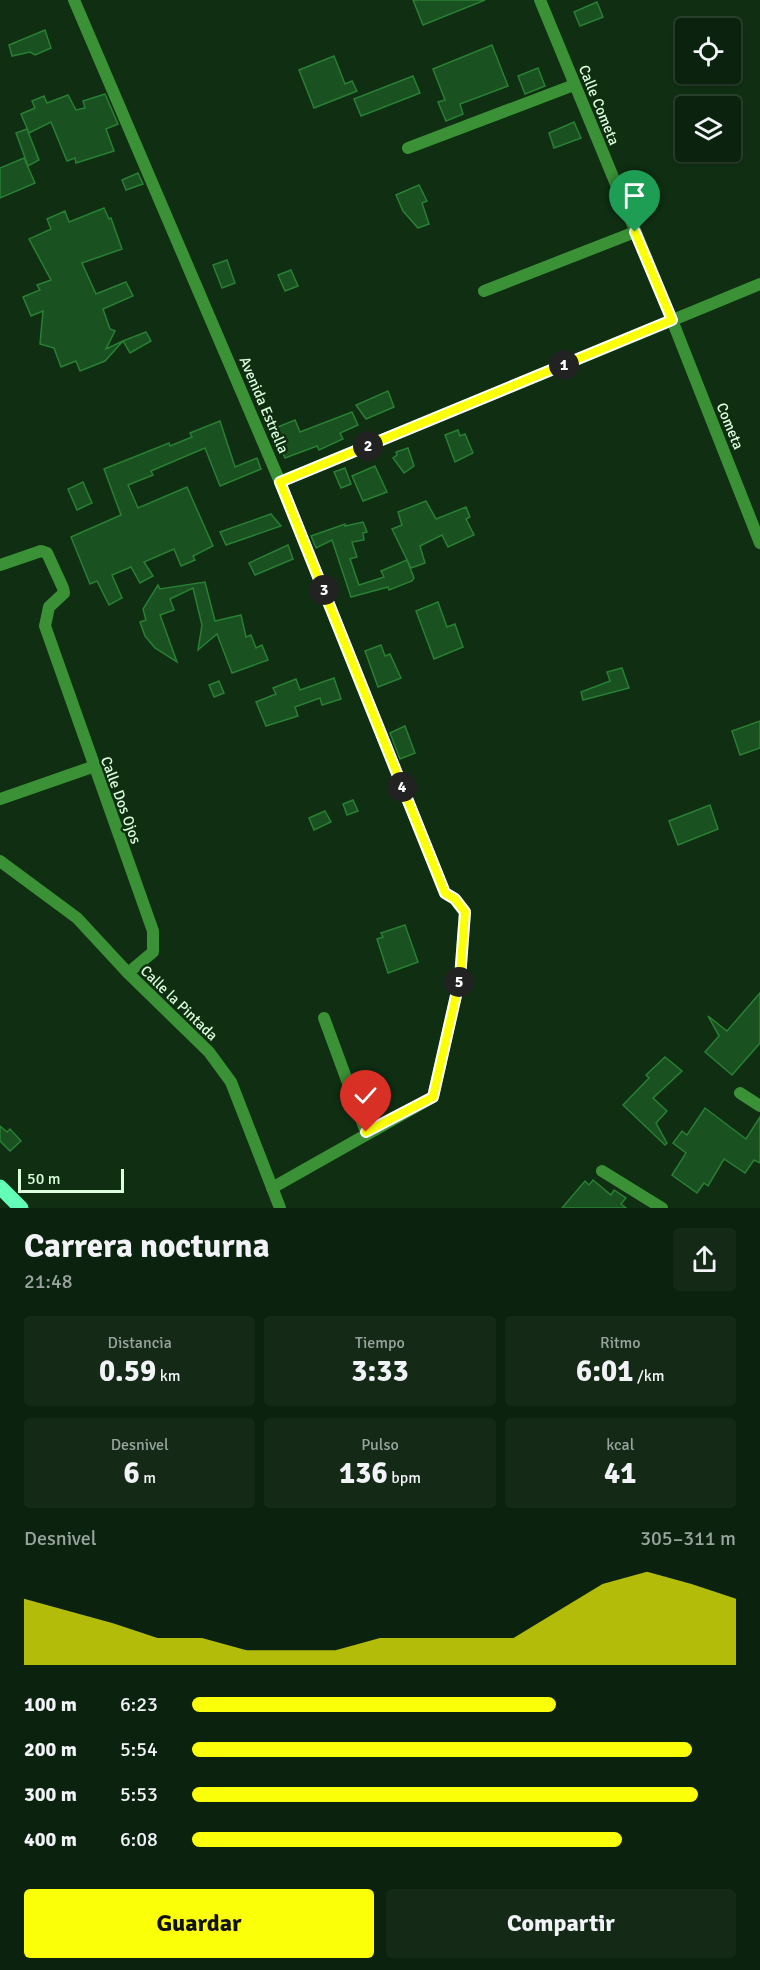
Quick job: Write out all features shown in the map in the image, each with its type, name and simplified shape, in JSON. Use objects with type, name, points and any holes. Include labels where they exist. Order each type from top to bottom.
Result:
[{"type":"main road","points":[[0,1188],[21,1208]]},
{"type":"street","name":"Avenida Estrella","points":[[74,0],[280,482],[445,893],[455,899],[465,912],[460,978],[433,1097],[366,1132]]},
{"type":"street","name":"Calle Cometa","points":[[540,0],[672,320]]},
{"type":"street","points":[[408,148],[574,85]]},
{"type":"street","points":[[484,291],[635,232]]},
{"type":"street","points":[[280,482],[760,284]]},
{"type":"street","name":"Cometa","points":[[672,320],[760,543]]},
{"type":"street","name":"Calle Dos Ojos","points":[[0,565],[28,553],[41,551],[47,553],[63,588],[64,593],[49,607],[45,626],[92,767],[153,931],[153,952],[147,960],[128,974]]},
{"type":"street","points":[[0,799],[92,767]]},
{"type":"street","name":"Calle la Pintada","points":[[0,861],[77,918],[128,974],[209,1052],[231,1082],[280,1208]]},
{"type":"street","points":[[272,1188],[366,1132],[324,1018]]},
{"type":"street","points":[[740,1093],[760,1106]]},
{"type":"street","points":[[602,1171],[662,1208]]},
{"type":"building","points":[[413,0],[485,0],[423,25]]},
{"type":"building","points":[[597,2],[603,17],[580,26],[574,12]]},
{"type":"building","points":[[45,30],[51,48],[35,55],[30,52],[12,56],[9,45]]},
{"type":"building","points":[[492,45],[508,86],[460,104],[463,114],[446,121],[438,102],[445,100],[433,69]]},
{"type":"building","points":[[334,56],[345,84],[352,81],[357,91],[314,108],[299,70]]},
{"type":"building","points":[[538,68],[545,86],[525,94],[518,76]]},
{"type":"building","points":[[413,76],[420,93],[361,116],[354,99]]},
{"type":"building","points":[[105,94],[118,124],[106,129],[114,151],[76,163],[75,158],[67,161],[51,122],[29,133],[21,114],[35,108],[32,101],[44,96],[47,103],[68,95],[76,110],[85,108],[83,101]]},
{"type":"building","points":[[574,122],[581,138],[554,148],[549,133]]},
{"type":"building","points":[[27,129],[39,160],[28,166],[16,133]]},
{"type":"building","points":[[24,158],[35,183],[0,198],[0,168]]},
{"type":"building","points":[[138,173],[143,184],[126,190],[122,180]]},
{"type":"building","points":[[419,185],[427,201],[422,203],[429,224],[418,228],[403,211],[396,195]]},
{"type":"building","points":[[104,208],[109,219],[111,218],[122,249],[82,263],[96,294],[126,282],[133,296],[103,309],[110,329],[115,331],[106,349],[123,341],[105,361],[80,371],[76,361],[61,367],[54,348],[40,344],[43,311],[31,316],[23,297],[40,290],[37,285],[51,280],[29,239],[51,229],[47,219],[65,211],[69,222]]},
{"type":"building","points":[[227,260],[235,283],[222,288],[213,265]]},
{"type":"building","points":[[291,270],[298,286],[285,291],[278,275]]},
{"type":"building","points":[[146,332],[151,341],[130,353],[123,341]]},
{"type":"building","points":[[388,391],[394,407],[366,419],[356,405]]},
{"type":"building","points":[[352,412],[358,425],[340,433],[343,439],[319,450],[317,446],[285,458],[273,429],[295,420],[300,432]]},
{"type":"building","points":[[220,421],[235,467],[257,458],[261,469],[220,486],[205,448],[151,471],[153,475],[128,485],[138,508],[187,487],[213,546],[193,556],[195,560],[181,566],[174,549],[144,562],[153,576],[140,583],[131,567],[112,575],[122,598],[109,605],[97,581],[90,584],[71,537],[121,515],[104,469],[169,443],[170,446],[192,437],[190,433]]},
{"type":"building","points":[[458,430],[460,436],[465,434],[473,453],[455,462],[445,435]]},
{"type":"building","points":[[408,448],[414,466],[404,473],[393,458],[397,455],[396,452]]},
{"type":"building","points":[[375,466],[387,492],[363,501],[352,476]]},
{"type":"building","points":[[345,468],[351,484],[341,488],[334,472]]},
{"type":"building","points":[[83,482],[92,503],[77,510],[68,489]]},
{"type":"building","points":[[426,501],[436,519],[466,507],[470,517],[466,519],[474,535],[448,547],[442,535],[420,546],[425,563],[411,568],[392,529],[402,525],[398,512]]},
{"type":"building","points":[[271,514],[281,526],[226,545],[220,532]]},
{"type":"building","points":[[363,522],[367,532],[363,533],[364,540],[352,542],[357,557],[350,559],[359,585],[384,577],[381,571],[407,560],[414,578],[412,581],[389,590],[388,587],[351,597],[332,540],[316,548],[311,536],[345,524],[345,526]]},
{"type":"building","points":[[288,545],[293,559],[255,575],[249,563]]},
{"type":"building","points":[[205,582],[215,621],[241,615],[246,637],[251,635],[256,648],[262,645],[268,660],[232,673],[217,634],[198,650],[202,625],[193,588],[170,599],[174,610],[160,615],[177,662],[155,648],[145,636],[140,622],[146,620],[143,609],[158,585],[160,589]]},
{"type":"building","points":[[438,602],[447,627],[455,624],[463,647],[434,659],[416,611]]},
{"type":"building","points":[[381,645],[385,656],[390,654],[401,678],[378,687],[365,651]]},
{"type":"building","points":[[622,668],[629,688],[583,700],[581,692],[610,681],[607,672]]},
{"type":"building","points":[[334,678],[341,699],[322,705],[320,698],[295,707],[298,716],[266,726],[256,702],[276,694],[273,688],[296,679],[300,690]]},
{"type":"building","points":[[219,681],[224,693],[214,697],[209,685]]},
{"type":"building","points":[[760,721],[760,748],[740,755],[732,731]]},
{"type":"building","points":[[405,726],[415,753],[400,759],[390,733]]},
{"type":"building","points":[[353,800],[358,811],[347,815],[343,804]]},
{"type":"building","points":[[710,805],[718,829],[678,845],[669,821]]},
{"type":"building","points":[[325,811],[331,822],[314,830],[309,818]]},
{"type":"building","points":[[405,925],[418,962],[388,973],[377,939],[383,937],[381,933]]},
{"type":"building","points":[[760,993],[760,1043],[732,1075],[705,1052],[719,1036],[708,1016],[727,1031]]},
{"type":"building","points":[[665,1057],[682,1071],[653,1098],[667,1111],[656,1123],[667,1143],[665,1145],[623,1105],[649,1078],[646,1075]]},
{"type":"building","points":[[705,1108],[746,1139],[760,1117],[760,1163],[754,1160],[745,1173],[724,1159],[708,1186],[704,1183],[697,1193],[672,1175],[686,1153],[673,1143],[682,1131],[687,1135]]},
{"type":"building","points":[[0,1126],[7,1132],[10,1129],[21,1141],[10,1151],[0,1141]]},
{"type":"building","points":[[593,1180],[611,1195],[614,1190],[626,1198],[621,1204],[626,1208],[562,1208],[585,1181],[589,1185]]},
{"type":"route","points":[[366,1132],[433,1097],[460,978],[465,912],[455,899],[445,893],[280,482],[672,320],[635,232]]}]
